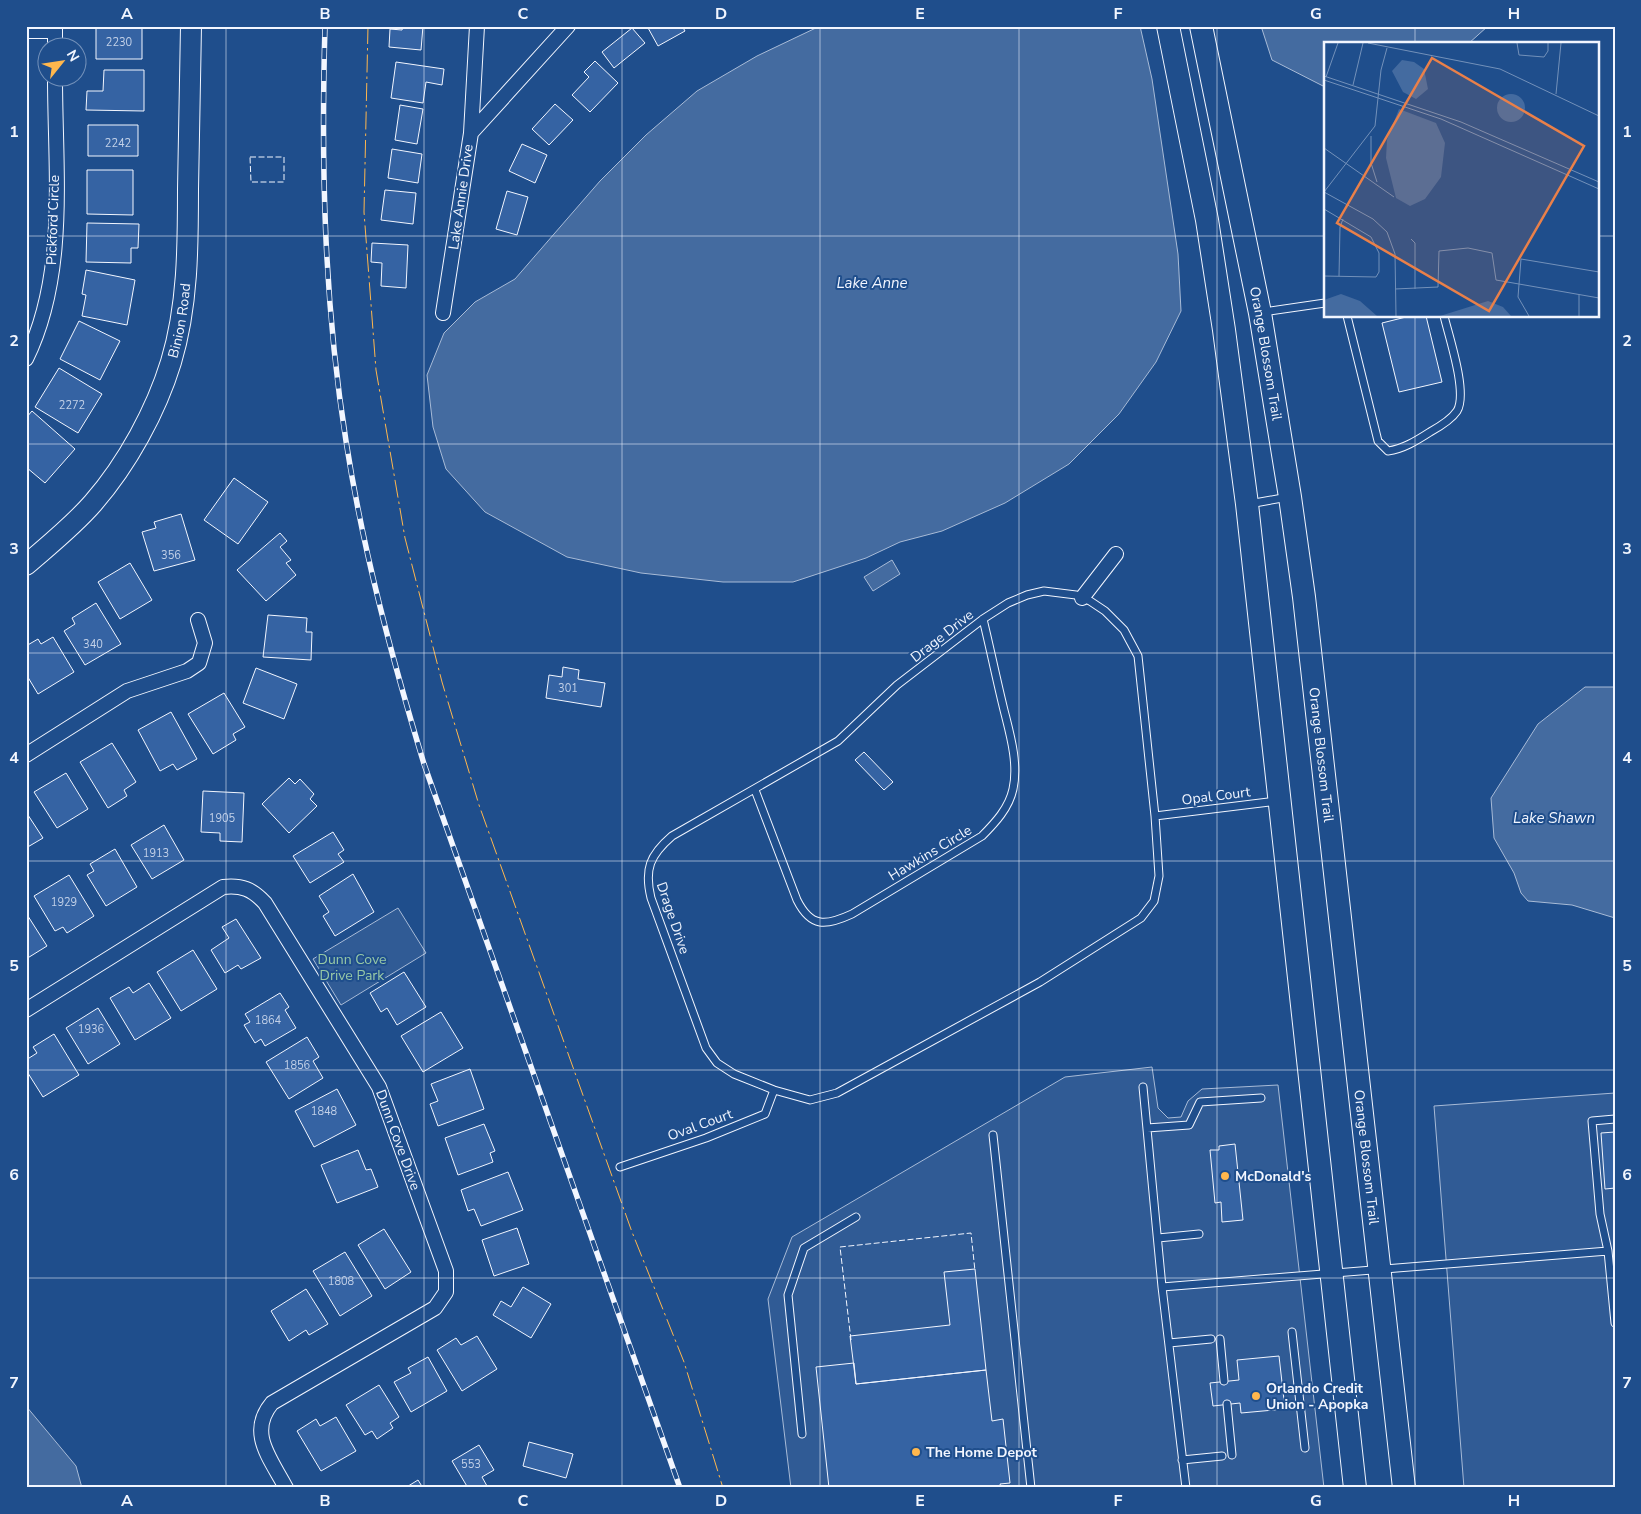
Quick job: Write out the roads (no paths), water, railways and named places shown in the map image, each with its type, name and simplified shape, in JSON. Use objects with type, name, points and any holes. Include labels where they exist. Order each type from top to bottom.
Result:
[{"type":"main road","name":"Binion Road","points":[[26,565],[62,534],[93,502],[108,482],[152,411],[171,361],[182,312],[187,255],[191,26]]},
{"type":"main road","points":[[1168,26],[1207,220],[1247,504],[1355,1488]]},
{"type":"main road","name":"Orange Blossom Trail","points":[[1201,26],[1260,313],[1304,597],[1404,1488]]},
{"type":"street","points":[[471,134],[477,26]]},
{"type":"street","name":"Lake Annie Drive","points":[[443,314],[471,134],[568,26]]},
{"type":"street","points":[[26,31],[55,29]]},
{"type":"street","name":"Pickford Circle","points":[[26,359],[46,310],[55,249],[55,88]]},
{"type":"street","points":[[1082,598],[1116,554]]},
{"type":"street","points":[[26,755],[128,691],[187,671],[199,663],[205,643],[198,620]]},
{"type":"street","name":"Dunn Cove Drive","points":[[26,1010],[223,887],[246,887],[265,903],[379,1087],[446,1271],[446,1292],[435,1308],[272,1403],[266,1410],[261,1420],[261,1439],[286,1488]]},
{"type":"lane","points":[[1260,313],[1324,303]]},
{"type":"lane","points":[[1347,318],[1378,441],[1388,451],[1400,450],[1449,420],[1460,405],[1459,370],[1445,318]]},
{"type":"lane","points":[[1247,504],[1290,497]]},
{"type":"lane","name":"Drage Drive","points":[[1059,592],[1082,598],[1116,621],[1130,640],[1138,656],[1155,816],[1158,890],[1154,900],[1141,918],[1040,982],[837,1093],[810,1100],[774,1090],[734,1074],[710,1054],[650,898],[646,880],[652,859],[668,840],[845,735],[897,685],[983,619],[1008,603],[1027,595],[1059,592]]},
{"type":"lane","name":"Hawkins Circle","points":[[755,790],[797,900],[807,916],[817,922],[835,921],[852,914],[982,836],[994,824],[1009,801],[1015,772],[1011,744],[983,619]]},
{"type":"lane","name":"Opal Court","points":[[1155,816],[1280,801]]},
{"type":"lane","points":[[1143,1087],[1168,1343],[1186,1488]]},
{"type":"lane","name":"Oval Court","points":[[620,1167],[706,1138],[764,1114],[774,1090]]},
{"type":"lane","points":[[1147,1128],[1189,1126],[1200,1102],[1261,1098]]},
{"type":"lane","points":[[1615,1119],[1592,1121],[1600,1214],[1608,1251],[1615,1323]]},
{"type":"lane","points":[[993,1134],[1030,1488]]},
{"type":"lane","points":[[802,1434],[788,1295],[804,1248],[856,1217]]},
{"type":"lane","points":[[1158,1238],[1200,1234]]},
{"type":"lane","points":[[1162,1287],[1608,1251]]},
{"type":"lane","points":[[1292,1332],[1305,1448]]},
{"type":"lane","points":[[1220,1339],[1224,1381]]},
{"type":"lane","points":[[1168,1343],[1211,1340]]},
{"type":"lane","points":[[1226,1404],[1232,1455]]},
{"type":"lane","points":[[1182,1460],[1222,1456]]},
{"type":"water","name":"Lake Anne","points":[[820,26],[1140,26],[1152,79],[1178,254],[1181,311],[1156,362],[1119,414],[1069,464],[1005,503],[942,531],[900,542],[866,558],[793,582],[723,582],[641,573],[567,557],[485,512],[446,469],[433,427],[427,375],[444,333],[475,302],[515,279],[600,181],[646,135],[697,91],[757,56]]},
{"type":"water","points":[[1261,26],[1488,26],[1470,42],[1324,42],[1324,86],[1272,60]]},
{"type":"water","points":[[892,560],[900,574],[873,591],[864,577]]},
{"type":"water","name":"Lake Shawn","points":[[1585,687],[1615,687],[1615,918],[1572,905],[1528,901],[1521,893],[1514,873],[1494,838],[1491,798],[1538,724]]},
{"type":"water","points":[[26,1406],[76,1466],[82,1488],[26,1488]]},
{"type":"railway","points":[[325,26],[324,182],[333,337],[353,482],[379,604],[424,764],[680,1488]]},
{"type":"place","name":"McDonald's","points":[[1225,1176]]},
{"type":"place","name":"Orlando Credit Union - Apopka","points":[[1256,1396]]},
{"type":"place","name":"The Home Depot","points":[[916,1452]]},
{"type":"park label","name":"Dunn Cove Drive Park","points":[[352,968]]}]
